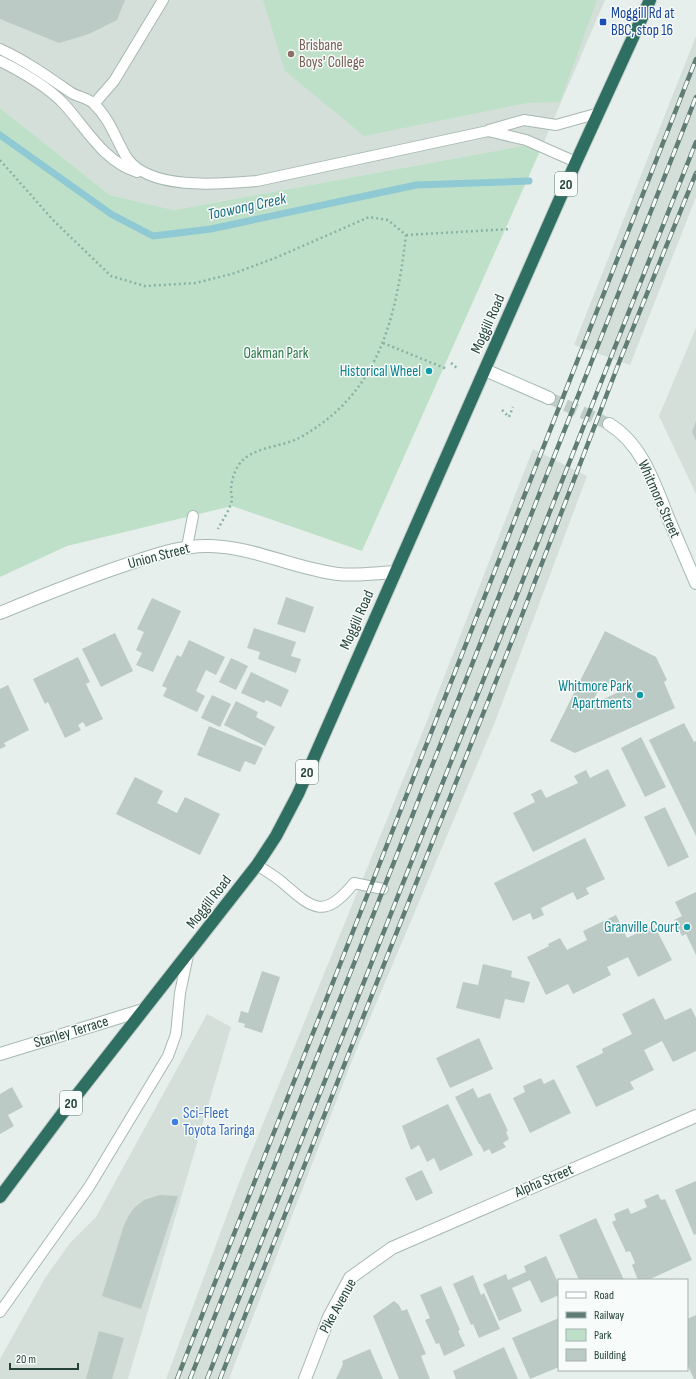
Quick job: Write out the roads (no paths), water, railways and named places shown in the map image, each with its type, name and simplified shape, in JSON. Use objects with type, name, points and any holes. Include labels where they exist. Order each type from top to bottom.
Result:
[{"type":"highway","name":"Moggill Road","points":[[0,1198],[143,1010],[188,955],[257,865],[276,836],[298,794],[576,162],[650,0]]},
{"type":"street","points":[[485,370],[549,398]]},
{"type":"street","name":"Whitmore Street","points":[[609,424],[620,431],[636,450],[648,470],[696,583]]},
{"type":"street","name":"Union Street","points":[[0,613],[98,574],[161,553],[187,548],[210,546],[230,548],[337,574],[395,572]]},
{"type":"street","name":"Stanley Terrace","points":[[0,1054],[143,1010]]},
{"type":"street","name":"Alpha Street","points":[[392,1248],[696,1116]]},
{"type":"street","name":"Pike Avenue","points":[[305,1379],[329,1316],[350,1278],[392,1248]]},
{"type":"lane","points":[[94,104],[114,81],[163,0]]},
{"type":"lane","points":[[0,49],[33,66],[70,92],[89,100],[94,104],[109,124],[127,158],[137,169],[147,174]]},
{"type":"lane","points":[[0,61],[32,79],[61,101],[91,138],[121,164],[131,170],[168,180],[194,183],[221,184],[257,181],[484,131],[524,120],[554,125],[599,113]]},
{"type":"lane","points":[[484,131],[500,133],[526,140],[576,162]]},
{"type":"lane","points":[[187,548],[193,516]]},
{"type":"lane","points":[[257,865],[282,882],[302,901],[312,906],[330,905],[341,899],[354,884],[383,889]]},
{"type":"lane","points":[[0,1312],[89,1187],[168,1056],[176,1034],[180,994],[188,955]]},
{"type":"waterway","name":"Toowong Creek","points":[[0,135],[111,214],[153,236],[211,229],[416,185],[529,181]]},
{"type":"tunnel","points":[[549,398],[609,424]]},
{"type":"railway","points":[[177,1379],[696,59]]},
{"type":"railway","points":[[190,1379],[696,97]]},
{"type":"railway","points":[[207,1379],[696,142]]},
{"type":"railway","points":[[220,1379],[519,623],[620,360],[696,173]]},
{"type":"place","name":"Moggill Rd at BBC, stop 16","points":[[603,22]]},
{"type":"place","name":"Brisbane Boys' College","points":[[291,54]]},
{"type":"place","name":"Historical Wheel","points":[[429,371]]},
{"type":"place","name":"Whitmore Park Apartments","points":[[640,695]]},
{"type":"place","name":"Granville Court","points":[[687,927]]},
{"type":"place","name":"Sci-Fleet Toyota Taringa","points":[[175,1122]]},
{"type":"park label","name":"Oakman Park","points":[[276,353]]}]
